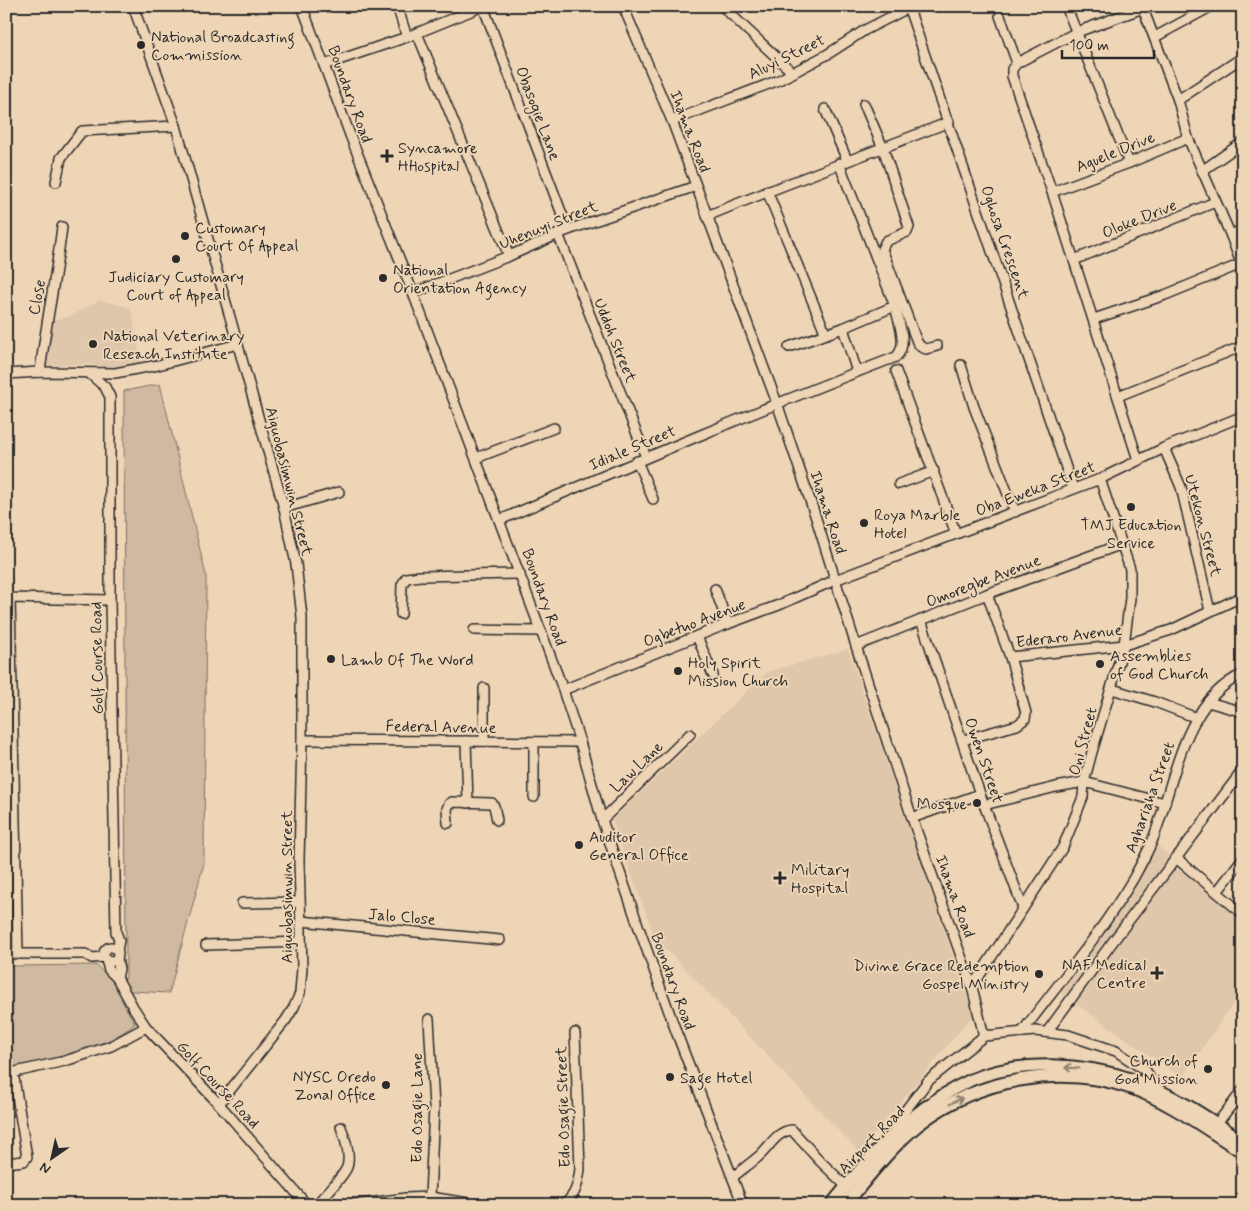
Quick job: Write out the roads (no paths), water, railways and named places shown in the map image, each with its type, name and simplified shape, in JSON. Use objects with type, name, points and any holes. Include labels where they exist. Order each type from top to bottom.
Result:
[{"type":"main road","name":"Airport Road","points":[[831,1205],[846,1186],[892,1143],[936,1112],[959,1099],[989,1086],[1022,1079],[1072,1078],[1103,1081],[1155,1094],[1216,1125],[1243,1142]]},
{"type":"main road","name":"Airport Road","points":[[1155,1094],[1243,1152]]},
{"type":"main road","name":"Airport Road","points":[[846,1204],[892,1143]]},
{"type":"street","name":"Aiguobasimwin Street","points":[[133,6],[176,126],[284,508],[296,564],[302,617],[302,740],[299,860],[301,921],[300,993],[294,1007],[219,1104]]},
{"type":"street","name":"Boundary Road","points":[[302,6],[350,135],[500,520],[563,690],[602,820],[676,1034],[743,1205]]},
{"type":"street","points":[[397,6],[407,37]]},
{"type":"street","points":[[324,64],[407,37],[483,6]]},
{"type":"street","name":"Obasogie Lane","points":[[483,6],[568,230]]},
{"type":"street","name":"Ihama Road","points":[[623,6],[672,120],[777,403],[815,514],[912,818],[972,987],[984,1036]]},
{"type":"street","points":[[722,6],[793,73]]},
{"type":"street","points":[[1066,6],[1129,163]]},
{"type":"street","points":[[1155,37],[1212,6]]},
{"type":"street","name":"Aluyi Street","points":[[672,120],[779,80],[828,54],[865,30],[910,7]]},
{"type":"street","name":"Oghosa Crescent","points":[[910,7],[1073,488]]},
{"type":"street","points":[[1094,319],[1242,266],[1231,236],[1188,138],[1178,100],[1143,7],[1077,32],[1017,64],[1012,69],[1012,76],[1094,319],[1138,460]]},
{"type":"street","points":[[1000,16],[1017,64]]},
{"type":"street","points":[[417,33],[510,256]]},
{"type":"street","points":[[1178,100],[1243,57]]},
{"type":"street","points":[[864,104],[882,148],[909,227],[907,232],[886,241],[882,249],[917,342],[926,349],[937,346]]},
{"type":"street","points":[[789,346],[843,328],[895,306],[825,109]]},
{"type":"street","points":[[707,216],[767,191],[949,122]]},
{"type":"street","points":[[56,182],[61,158],[82,131],[176,126]]},
{"type":"street","name":"Aguele Drive","points":[[1052,192],[1188,138]]},
{"type":"street","points":[[1202,171],[1243,142]]},
{"type":"street","name":"Uhenuyi Street","points":[[413,293],[510,256],[568,230],[696,186]]},
{"type":"street","points":[[767,191],[826,334]]},
{"type":"street","name":"Oloke Drive","points":[[1074,260],[1215,202]]},
{"type":"street","name":"Close","points":[[40,372],[62,227]]},
{"type":"street","points":[[1231,236],[1243,228]]},
{"type":"street","name":"Uddoh Street","points":[[558,234],[642,459],[653,499]]},
{"type":"street","name":"Idiale Street","points":[[500,520],[777,403],[896,357],[900,353],[903,341],[895,306]]},
{"type":"street","points":[[843,328],[857,372]]},
{"type":"street","points":[[6,374],[40,372],[115,373],[158,365],[238,344]]},
{"type":"street","points":[[1118,396],[1243,346]]},
{"type":"street","points":[[961,365],[974,407],[1015,512]]},
{"type":"street","points":[[896,371],[956,534]]},
{"type":"street","points":[[90,374],[105,387],[115,373]]},
{"type":"street","name":"Golf Course Road","points":[[105,387],[110,397],[110,600],[116,932],[119,969],[117,978]]},
{"type":"street","name":"Oba Eweka Street","points":[[835,580],[1100,479],[1164,448],[1243,416]]},
{"type":"street","points":[[476,458],[554,428]]},
{"type":"street","name":"Utekon Street","points":[[1164,448],[1181,487],[1210,611]]},
{"type":"street","points":[[899,484],[934,471]]},
{"type":"street","name":"Oni Street","points":[[972,987],[1063,847],[1083,797],[1084,782],[1124,645],[1130,598],[1130,569],[1100,479]]},
{"type":"street","points":[[284,508],[339,492]]},
{"type":"street","name":"Omoregbe Avenue","points":[[856,646],[987,594],[1122,544]]},
{"type":"street","points":[[401,614],[402,586],[406,578],[420,576],[520,574]]},
{"type":"street","name":"Ogbetuo Avenue","points":[[563,690],[779,605],[835,580]]},
{"type":"street","points":[[715,589],[728,624]]},
{"type":"street","points":[[963,740],[1017,725],[1026,719],[1010,657],[987,594]]},
{"type":"street","name":"Ederaro Avenue","points":[[1010,657],[1124,645],[1171,630],[1243,596]]},
{"type":"street","points":[[18,954],[8,598],[110,600]]},
{"type":"street","name":"Owen Street","points":[[921,620],[980,794],[1023,908]]},
{"type":"street","points":[[474,630],[541,631]]},
{"type":"street","points":[[697,636],[713,675]]},
{"type":"street","name":"Aghariaha Street","points":[[1022,1032],[1094,938],[1134,878],[1153,839],[1181,749],[1197,718],[1208,702],[1232,679],[1243,674]]},
{"type":"street","points":[[484,688],[484,741]]},
{"type":"street","points":[[1112,689],[1155,702],[1197,718]]},
{"type":"street","points":[[1208,702],[1243,712]]},
{"type":"street","name":"Law Lane","points":[[602,820],[690,734]]},
{"type":"street","name":"Federal Avenue","points":[[302,740],[580,742]]},
{"type":"street","points":[[466,741],[468,803]]},
{"type":"street","points":[[534,742],[534,797]]},
{"type":"street","points":[[1047,1032],[1243,770]]},
{"type":"street","points":[[984,805],[1084,782],[1165,803]]},
{"type":"street","points":[[912,818],[980,794]]},
{"type":"street","points":[[448,823],[447,809],[452,802],[492,804],[497,820]]},
{"type":"street","points":[[1176,858],[1243,914]]},
{"type":"street","points":[[1217,892],[1243,858]]},
{"type":"street","points":[[242,903],[300,902]]},
{"type":"street","name":"Jalo Close","points":[[301,921],[500,940]]},
{"type":"street","points":[[105,954],[110,939],[116,932]]},
{"type":"street","points":[[206,945],[301,942]]},
{"type":"street","points":[[6,954],[85,954],[92,958],[105,954],[112,947],[117,955],[110,962],[105,954]]},
{"type":"street","name":"Golf Course Road","points":[[105,954],[109,970],[117,978],[146,1027],[219,1104],[307,1205]]},
{"type":"street","name":"Edo Osagie Lane","points":[[429,1019],[434,1107],[430,1197]]},
{"type":"street","points":[[6,1163],[24,1161],[26,1157],[10,1073],[65,1061],[111,1046],[146,1027]]},
{"type":"street","name":"Edo Osagie Street","points":[[563,1205],[570,1200],[578,1186],[580,1168],[575,1032]]},
{"type":"street","points":[[892,1143],[904,1111],[928,1080],[984,1036],[1022,1032],[1047,1032],[1068,1035],[1116,1051],[1146,1071],[1155,1094]]},
{"type":"street","points":[[1216,1125],[1243,1090]]},
{"type":"street","points":[[316,1205],[345,1172],[348,1165],[345,1139],[340,1128]]},
{"type":"street","points":[[732,1177],[760,1156],[785,1130],[792,1130],[846,1186]]},
{"type":"street","points":[[354,1205],[406,1198],[430,1197],[481,1205]]},
{"type":"place","name":"National Broadcasting Commission","points":[[141,45]]},
{"type":"place","name":"Syncamore HHospital","points":[[387,156]]},
{"type":"place","name":"Customary Court Of Appeal","points":[[185,236]]},
{"type":"place","name":"Judiciary Customary Court of Appeal","points":[[176,259]]},
{"type":"place","name":"National Orientation Agency","points":[[383,278]]},
{"type":"place","name":"National Veterinary Reseach Institute","points":[[93,344]]},
{"type":"place","name":"TMJ Education Service","points":[[1131,507]]},
{"type":"place","name":"Roya Marble Hotel","points":[[864,523]]},
{"type":"place","name":"Lamb Of The Word","points":[[331,659]]},
{"type":"place","name":"Assemblies of God Church","points":[[1100,664]]},
{"type":"place","name":"Holy Spirit Mission Church","points":[[678,671]]},
{"type":"place","name":"Mosque","points":[[977,803]]},
{"type":"place","name":"Auditor General Office","points":[[579,845]]},
{"type":"place","name":"Military Hospital","points":[[780,878]]},
{"type":"place","name":"NAF Medical Centre","points":[[1157,973]]},
{"type":"place","name":"Divine Grace Redemption Gospel Ministry","points":[[1039,974]]},
{"type":"place","name":"Church of God Mission","points":[[1208,1069]]},
{"type":"place","name":"Sage Hotel","points":[[670,1077]]},
{"type":"place","name":"NYSC Oredo Zonal Office","points":[[386,1085]]}]
